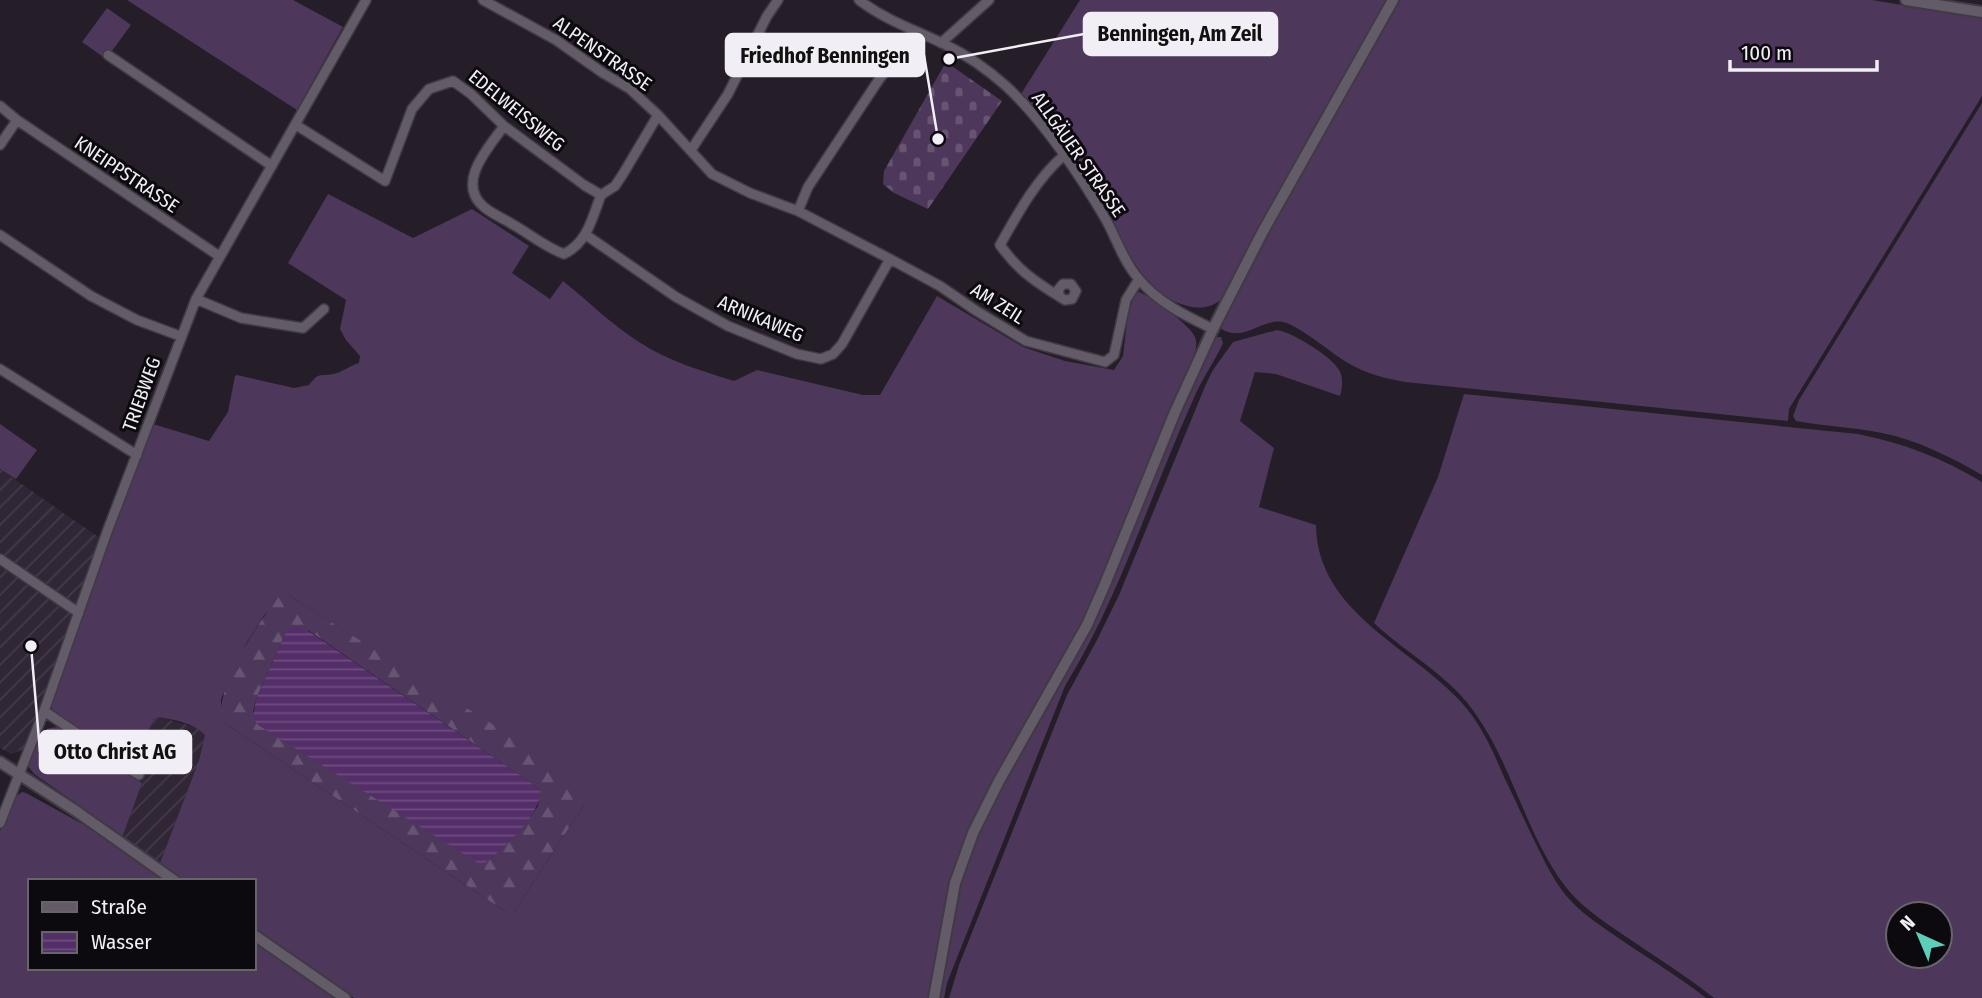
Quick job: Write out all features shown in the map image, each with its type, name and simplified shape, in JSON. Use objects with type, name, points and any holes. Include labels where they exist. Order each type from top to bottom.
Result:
[{"type":"street","name":"TRIEBWEG","points":[[0,824],[196,299],[366,0]]},
{"type":"street","name":"ALPENSTRASSE","points":[[483,0],[556,40],[630,89],[691,150]]},
{"type":"street","points":[[691,150],[728,94],[767,16],[778,0]]},
{"type":"street","name":"ALLGÄUER STRASSE","points":[[859,0],[914,32],[975,61],[1006,86],[1036,118],[1096,203],[1131,270],[1166,303],[1213,328]]},
{"type":"street","points":[[941,43],[989,0]]},
{"type":"street","points":[[934,998],[956,883],[973,833],[999,781],[1087,625],[1188,381],[1213,328],[1262,233],[1393,0]]},
{"type":"street","points":[[1906,0],[1982,12]]},
{"type":"street","points":[[798,211],[808,187],[914,32]]},
{"type":"street","points":[[108,55],[272,166]]},
{"type":"street","name":"EDELWEISSWEG","points":[[296,125],[385,181],[412,109],[429,89],[453,81],[471,94],[504,126],[601,195]]},
{"type":"street","name":"KNEIPPSTRASSE","points":[[0,106],[219,256]]},
{"type":"street","points":[[504,126],[477,163],[473,191],[482,206],[551,249],[565,254],[575,248],[586,235],[601,195],[615,186],[658,116]]},
{"type":"street","points":[[0,145],[17,120]]},
{"type":"street","name":"AM ZEIL","points":[[691,150],[712,174],[750,193],[798,211],[890,259],[940,286],[1026,341],[1105,362],[1114,355],[1126,300],[1139,279]]},
{"type":"street","points":[[1060,297],[1035,282],[1013,263],[1000,245],[1019,211],[1051,166],[1063,156]]},
{"type":"street","points":[[0,235],[91,296],[137,320],[180,336]]},
{"type":"street","name":"ARNIKAWEG","points":[[586,235],[676,297],[728,326],[797,354],[821,359],[833,354],[842,344],[890,259]]},
{"type":"street","points":[[196,299],[240,318],[303,328],[324,309]]},
{"type":"street","points":[[0,369],[137,455]]},
{"type":"street","points":[[0,559],[79,613]]},
{"type":"street","points":[[44,711],[139,775]]},
{"type":"street","points":[[0,762],[76,811],[172,879]]},
{"type":"street","points":[[256,936],[345,998]]},
{"type":"shaded area","points":[[0,469],[101,539],[27,743],[22,750],[11,754],[0,748]]},
{"type":"shaded area","points":[[159,717],[200,729],[205,735],[199,760],[160,863],[122,838],[142,783],[127,772],[133,755],[140,749],[154,719]]},
{"type":"green space","points":[[127,0],[293,0],[343,27],[297,110]]},
{"type":"green space","points":[[1080,0],[1387,0],[1311,132],[1222,299],[1212,305],[1196,308],[1174,301],[1146,278],[1071,157],[1021,94]]},
{"type":"green space","points":[[1400,0],[1872,0],[1982,18],[1982,96],[1789,409],[1788,421],[1405,382],[1355,367],[1290,324],[1267,323],[1236,333],[1220,328],[1298,178]]},
{"type":"green space","points":[[107,8],[131,25],[106,59],[82,42]]},
{"type":"green space","points":[[946,62],[1002,101],[928,209],[894,193],[883,184],[884,171]]},
{"type":"green space","points":[[1982,103],[1982,475],[1908,440],[1871,431],[1796,421],[1793,416],[1799,400]]},
{"type":"green space","points":[[328,194],[413,238],[472,209],[529,246],[512,273],[550,299],[563,281],[639,342],[685,365],[734,381],[757,370],[863,395],[880,395],[937,296],[1023,347],[1065,361],[1114,370],[1123,356],[1128,314],[1135,293],[1139,292],[1161,305],[1192,332],[1196,343],[1194,354],[1091,603],[1061,663],[968,829],[946,900],[928,998],[354,998],[256,929],[256,879],[182,879],[160,863],[199,760],[205,735],[190,725],[159,717],[154,719],[140,749],[133,755],[125,756],[54,712],[50,702],[153,424],[209,441],[228,412],[235,376],[294,388],[309,385],[318,376],[336,373],[359,363],[360,356],[340,329],[346,300],[288,263]],"holes":[[[290,596],[581,782],[584,805],[514,912],[506,912],[221,721],[221,699],[247,642],[265,614]]]},
{"type":"green space","points":[[1277,330],[1303,341],[1331,361],[1341,374],[1342,388],[1340,396],[1276,374],[1255,372],[1240,421],[1274,448],[1259,507],[1316,525],[1321,556],[1332,582],[1349,605],[1441,683],[1469,711],[1491,748],[1548,867],[1566,896],[1592,920],[1706,998],[949,998],[959,965],[1067,695],[1119,595],[1206,384],[1233,342]]},
{"type":"green space","points":[[1217,337],[1221,337],[1223,343],[1177,436],[1102,617],[1065,686],[947,983],[944,998],[938,998],[959,892],[974,844],[1000,790],[1098,612],[1192,386]]},
{"type":"green space","points":[[1464,394],[1858,434],[1922,452],[1982,482],[1982,998],[1714,998],[1577,900],[1540,846],[1501,757],[1467,702],[1442,677],[1374,623],[1438,477]]},
{"type":"green space","points":[[0,424],[37,450],[16,479],[0,469]]},
{"type":"green space","points":[[281,594],[290,596],[581,782],[588,791],[584,805],[514,912],[506,912],[221,721],[221,706],[232,672],[240,654]],"holes":[[[308,630],[540,790],[538,806],[491,859],[253,712],[256,699],[285,634]]]},
{"type":"green space","points":[[58,727],[142,783],[122,838],[34,774],[28,766],[41,732]]},
{"type":"green space","points":[[22,792],[26,793],[86,826],[163,879],[28,879],[28,970],[256,970],[256,942],[337,998],[0,998],[0,831],[12,799]]},
{"type":"water","points":[[290,628],[307,630],[540,790],[530,818],[491,859],[478,863],[258,725],[253,718],[256,699],[285,634]]},
{"type":"place","name":"Benningen, Am Zeil","points":[[949,59]]},
{"type":"place","name":"Friedhof Benningen","points":[[938,139]]},
{"type":"place","name":"Otto Christ AG","points":[[31,646]]}]
